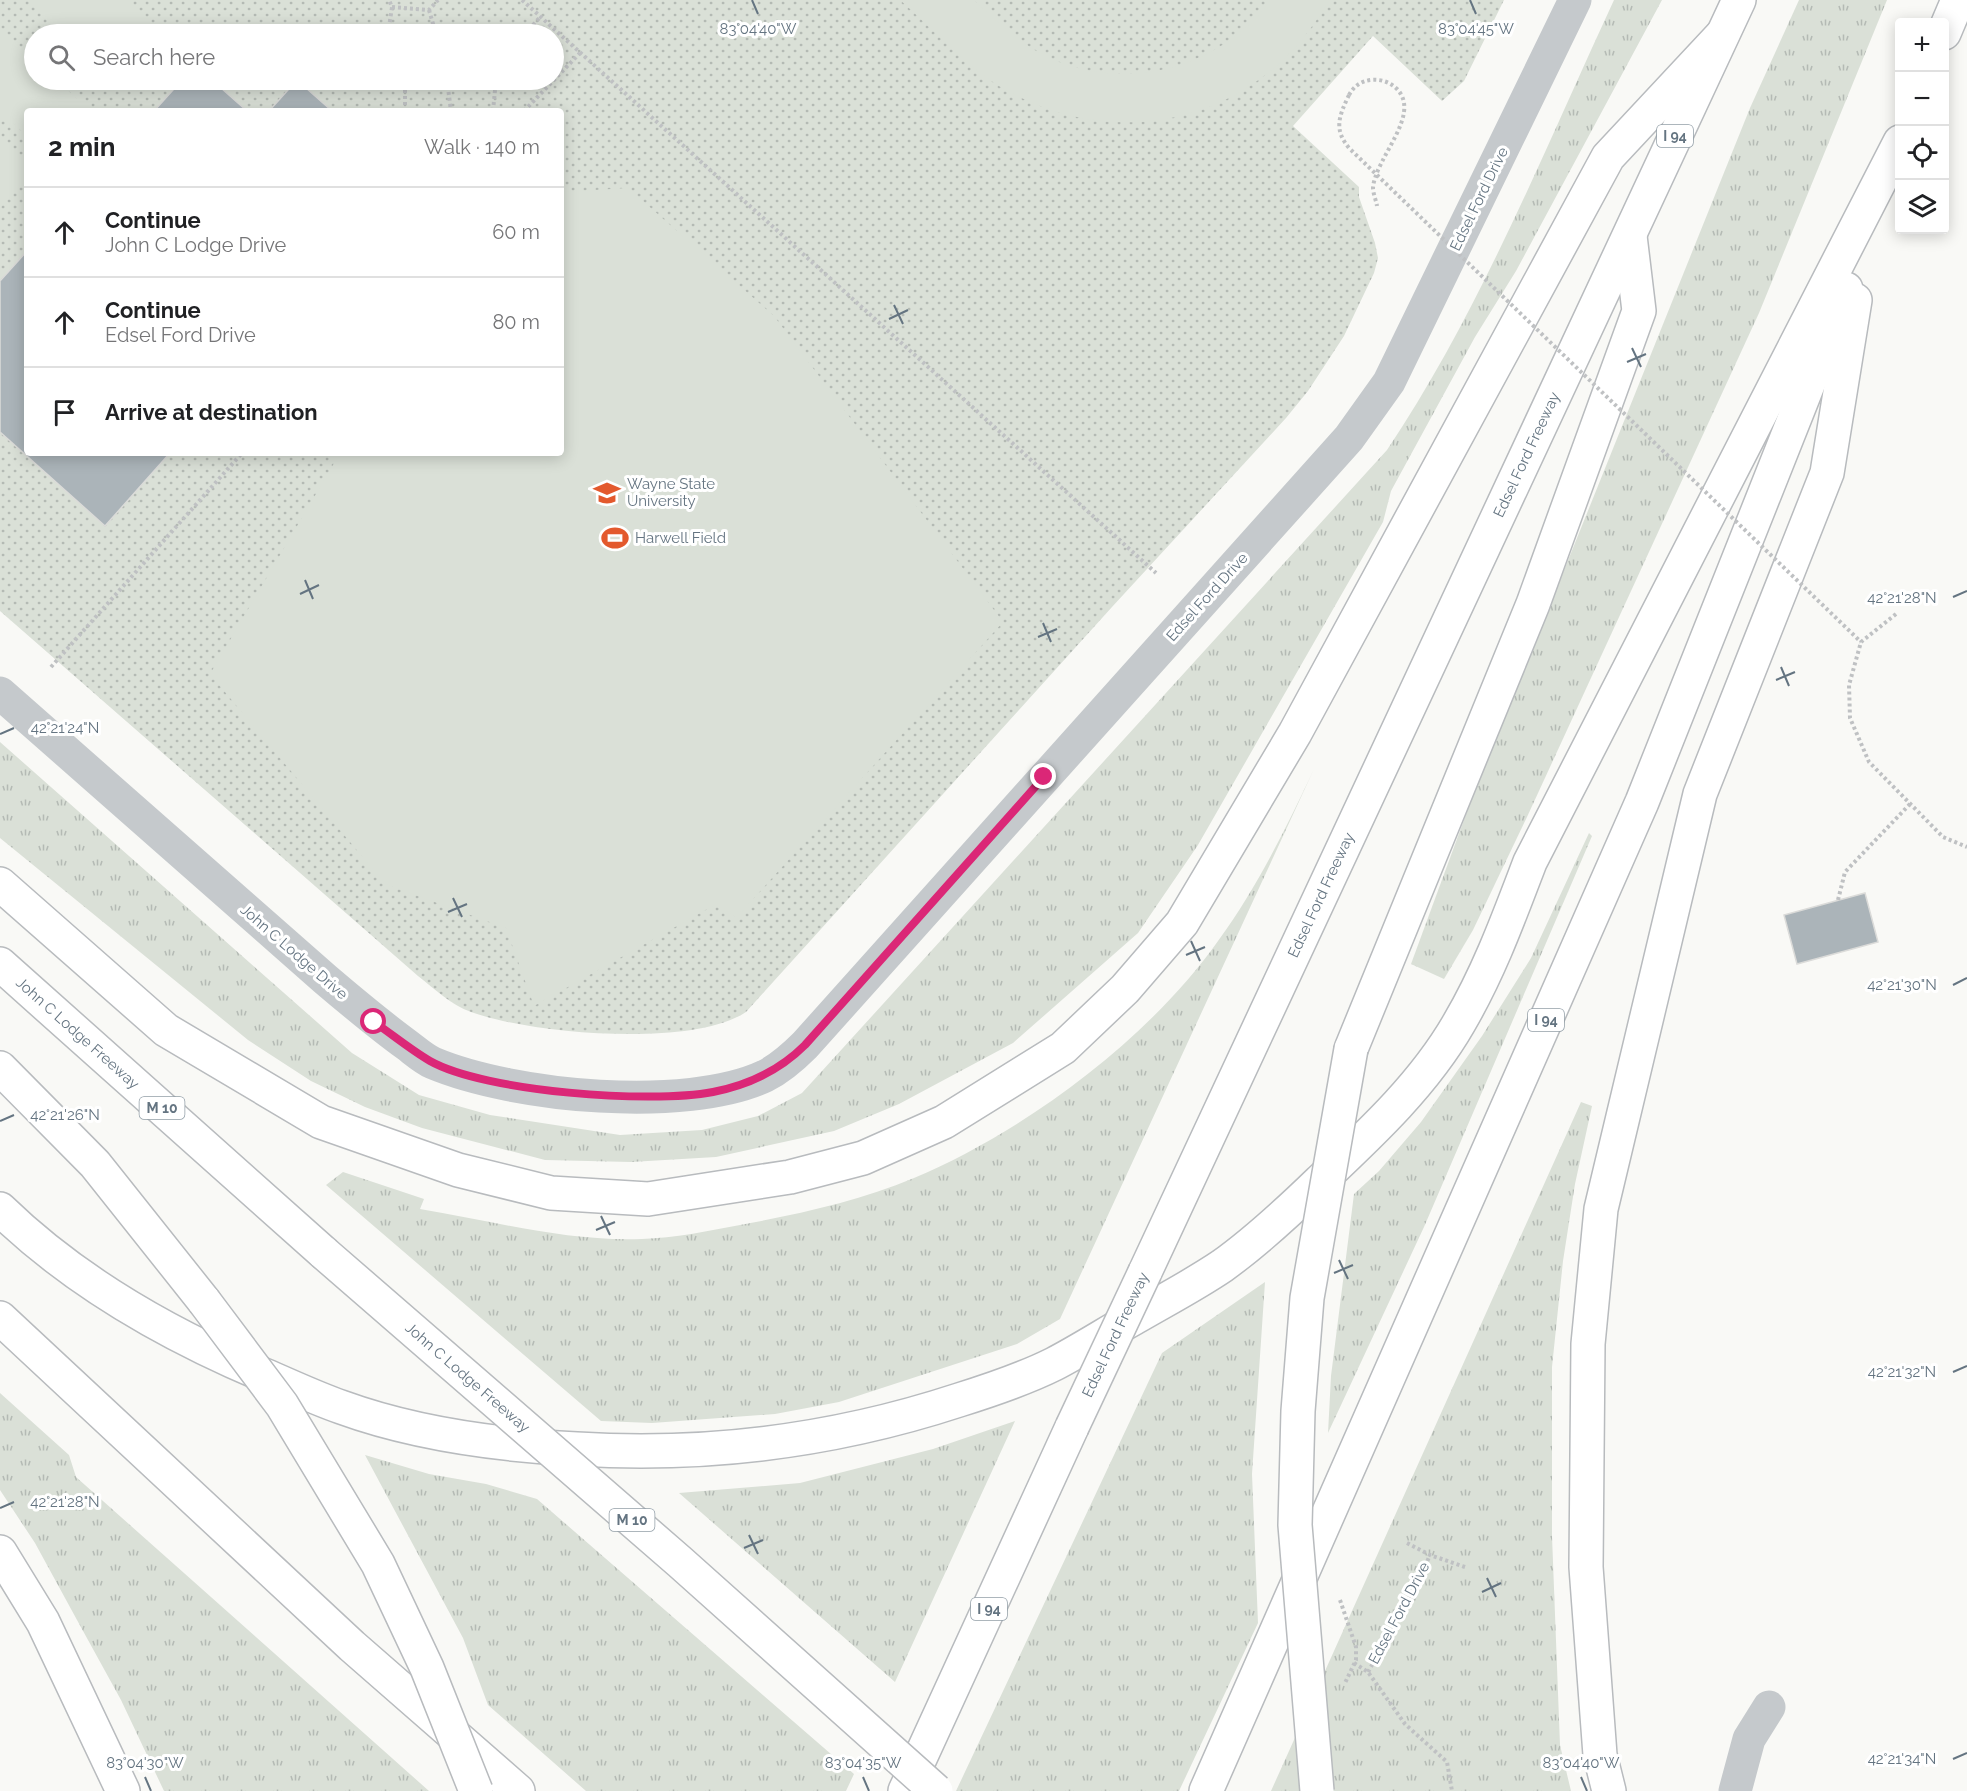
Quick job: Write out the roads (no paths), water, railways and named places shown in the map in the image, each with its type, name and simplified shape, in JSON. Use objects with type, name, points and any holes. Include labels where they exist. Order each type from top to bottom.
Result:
[{"type":"highway","name":"Edsel Ford Freeway","points":[[905,1791],[1072,1427],[1739,0]]},
{"type":"highway","points":[[1949,21],[1958,0]]},
{"type":"highway","points":[[0,884],[166,1030],[321,1122],[458,1170],[551,1193],[648,1199],[790,1177],[863,1158],[944,1122],[1063,1048],[1125,989],[1182,923],[1295,733],[1608,157],[1721,36]]},
{"type":"highway","points":[[0,1209],[26,1234],[78,1274],[149,1319],[224,1358],[342,1408],[401,1424],[486,1441],[638,1453],[703,1451],[768,1444],[854,1430],[917,1414],[992,1390],[1051,1365],[1218,1269],[1269,1230],[1378,1126],[1420,1077],[1458,1025],[1497,947],[1530,862],[1895,151]]},
{"type":"highway","name":"I 94","points":[[1206,1791],[1642,802],[1865,240],[1895,154]]},
{"type":"highway","points":[[1317,1791],[1295,1525],[1298,1411],[1307,1298],[1351,1049],[1533,604],[1639,311],[1630,236]]},
{"type":"highway","points":[[1609,1791],[1600,1755],[1586,1567],[1588,1344],[1601,1209],[1700,794],[1827,473],[1865,240]]},
{"type":"highway","name":"John C Lodge Freeway","points":[[0,964],[324,1253],[671,1554],[936,1791]]},
{"type":"highway","points":[[0,1068],[94,1164],[204,1301],[282,1405],[378,1564],[427,1668],[476,1791]]},
{"type":"highway","points":[[0,1318],[352,1646],[518,1791]]},
{"type":"highway","points":[[0,1552],[43,1623],[123,1791]]},
{"type":"street","name":"Edsel Ford Drive","points":[[714,1092],[766,1075],[788,1063],[1349,438],[1389,382],[1575,0]]},
{"type":"street","name":"John C Lodge Drive","points":[[0,693],[374,1022],[431,1062],[501,1083],[570,1092],[645,1096],[714,1092]]},
{"type":"street","points":[[1735,1791],[1749,1739],[1769,1707]]},
{"type":"place","name":"Wayne State University","points":[[607,493]]},
{"type":"place","name":"Harwell Field","points":[[615,538]]}]
